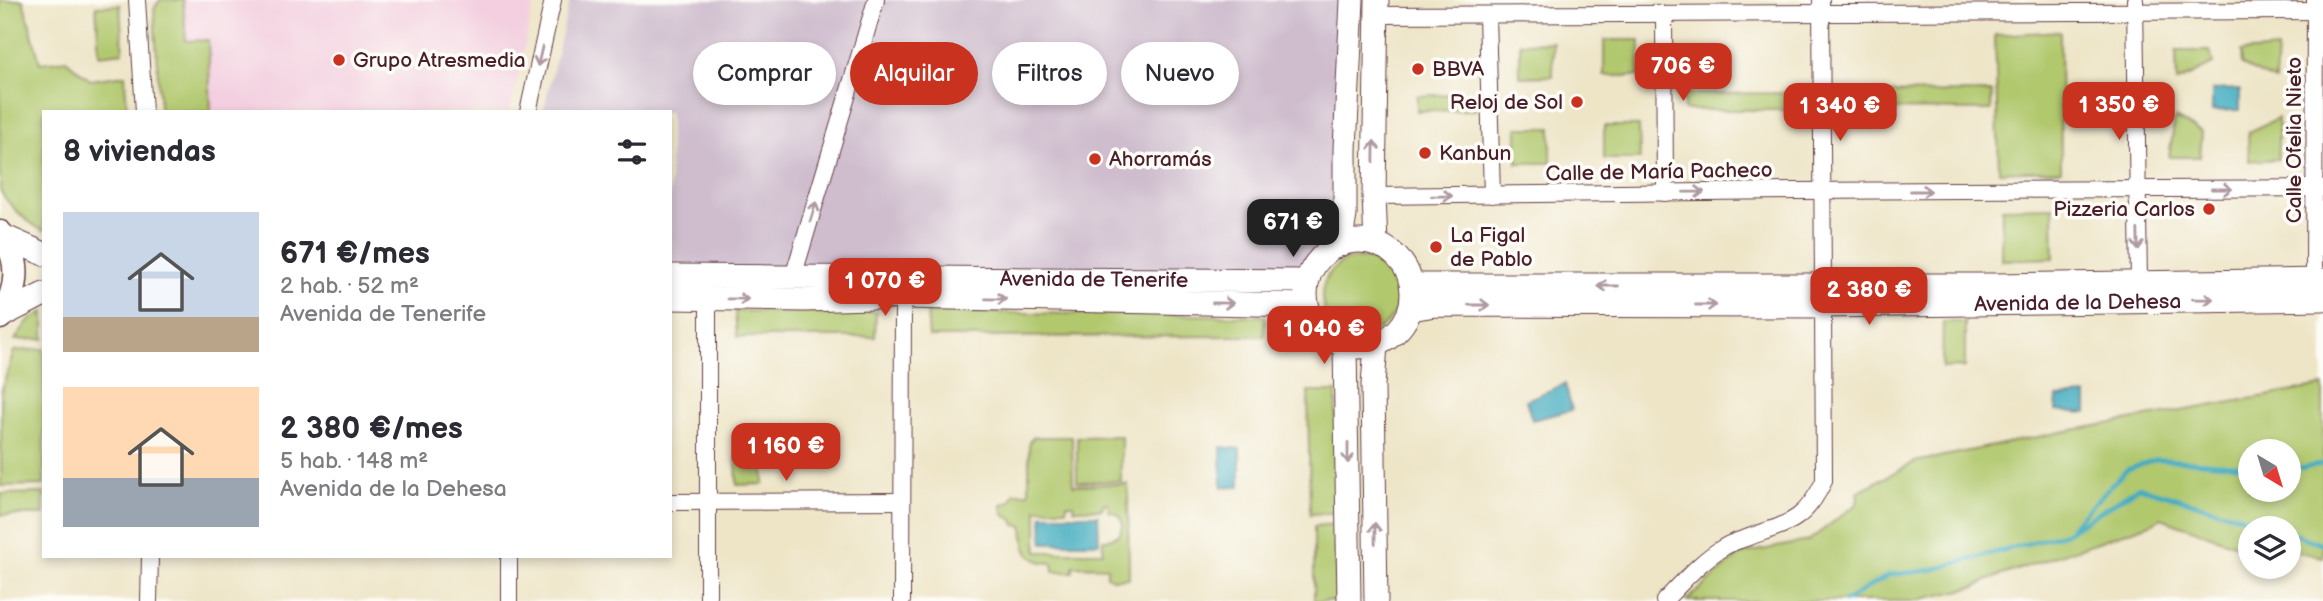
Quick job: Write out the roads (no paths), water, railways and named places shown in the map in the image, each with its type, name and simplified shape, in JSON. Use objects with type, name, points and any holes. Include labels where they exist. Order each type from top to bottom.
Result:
[{"type":"main road","points":[[1340,244],[1345,215],[1345,149],[1352,0]]},
{"type":"main road","points":[[1376,244],[1374,196],[1377,8]]},
{"type":"main road","points":[[2,235],[42,253]]},
{"type":"main road","points":[[1,316],[12,297],[16,276],[13,255],[2,235]]},
{"type":"main road","points":[[1358,241],[1376,244],[1400,259],[1408,271],[1412,285],[1411,309],[1404,325],[1392,337],[1377,345],[1361,348],[1345,346],[1320,332],[1312,320],[1307,305],[1307,281],[1314,265],[1340,244],[1358,241]]},
{"type":"main road","name":"Avenida de Tenerife","points":[[672,276],[1307,281]]},
{"type":"main road","name":"Avenida de la Dehesa","points":[[1412,285],[1823,295],[2139,283],[2320,286]]},
{"type":"main road","name":"Avenida de la Dehesa","points":[[1411,309],[1448,305],[1823,295],[2320,286]]},
{"type":"main road","points":[[1,316],[42,295]]},
{"type":"main road","name":"Avenida de Tenerife","points":[[672,298],[804,300],[903,297],[1307,305]]},
{"type":"main road","points":[[1376,601],[1373,385],[1377,345]]},
{"type":"main road","points":[[1345,346],[1349,601]]},
{"type":"street","points":[[137,0],[144,110]]},
{"type":"street","points":[[528,110],[552,0]]},
{"type":"street","points":[[793,277],[876,0]]},
{"type":"street","points":[[2135,6],[2139,283]]},
{"type":"street","points":[[1664,601],[1697,566],[1727,545],[1778,527],[1803,514],[1815,501],[1824,481],[1821,7]]},
{"type":"street","points":[[1377,8],[1487,15],[1664,14],[1821,7],[2318,8]]},
{"type":"street","name":"Calle Ofelia Nieto","points":[[2318,8],[2320,286]]},
{"type":"street","points":[[1664,14],[1665,192]]},
{"type":"street","points":[[1487,15],[1492,195]]},
{"type":"street","name":"Calle de María Pacheco","points":[[1374,196],[2319,188]]},
{"type":"street","points":[[902,601],[903,297]]},
{"type":"street","points":[[708,298],[708,601]]},
{"type":"street","points":[[672,502],[902,501]]},
{"type":"street","points":[[149,601],[150,558]]},
{"type":"street","points":[[509,558],[509,601]]},
{"type":"water","points":[[2240,89],[2240,110],[2212,111],[2212,90]]},
{"type":"water","points":[[1565,384],[1572,410],[1532,420],[1526,400]]},
{"type":"water","points":[[2087,395],[2087,413],[2056,411],[2057,397]]},
{"type":"water","points":[[1221,447],[1240,449],[1240,486],[1222,487]]},
{"type":"water","points":[[1042,515],[1098,515],[1099,543],[1043,543]]},
{"type":"waterway","points":[[2071,527],[2126,470],[2156,459],[2238,465]]},
{"type":"waterway","points":[[2301,468],[2323,464]]},
{"type":"waterway","points":[[1845,601],[1889,575],[1931,570],[2066,533],[2139,487],[2238,516]]},
{"type":"waterway","points":[[2301,537],[2323,545]]},
{"type":"place","name":"Grupo Atresmedia","points":[[339,60]]},
{"type":"place","name":"BBVA","points":[[1418,69]]},
{"type":"place","name":"Reloj de Sol","points":[[1577,102]]},
{"type":"place","name":"Kanbun","points":[[1425,153]]},
{"type":"place","name":"Ahorramás","points":[[1095,159]]},
{"type":"place","name":"Pizzeria Carlos","points":[[2209,209]]},
{"type":"place","name":"La Figal de Pablo","points":[[1436,247]]}]
